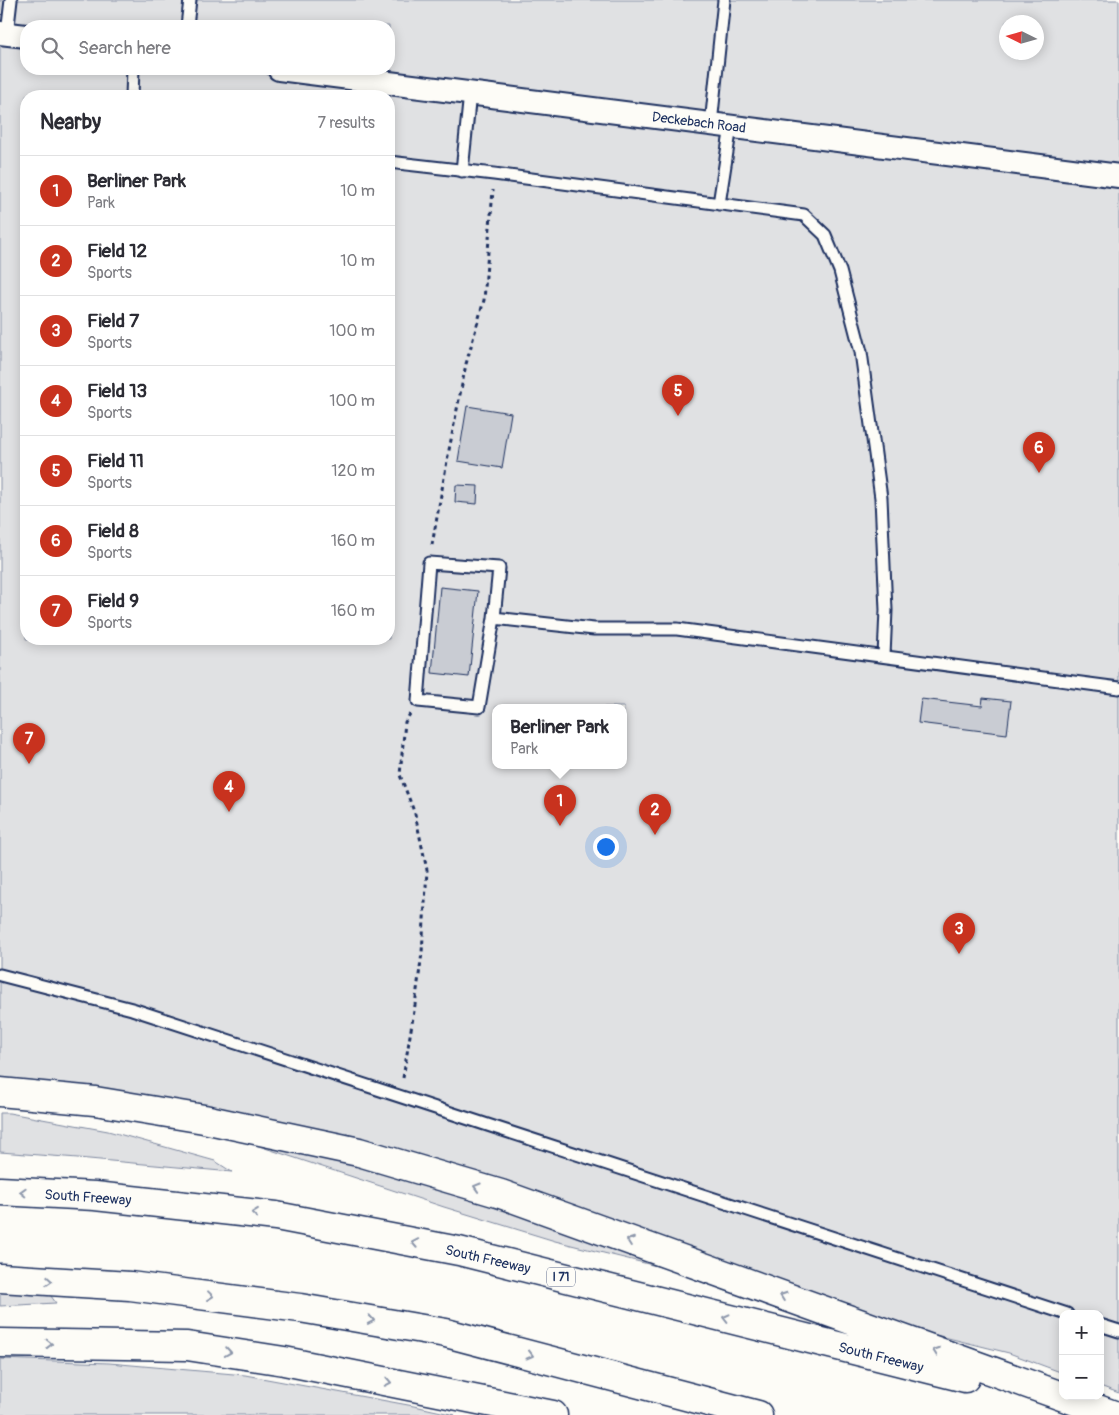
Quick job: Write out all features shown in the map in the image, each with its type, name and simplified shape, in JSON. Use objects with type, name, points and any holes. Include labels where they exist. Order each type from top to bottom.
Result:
[{"type":"highway","points":[[0,1092],[114,1104],[204,1120],[359,1152],[500,1194],[1113,1415]]},
{"type":"highway","name":"South Freeway","points":[[0,1191],[95,1196],[276,1216],[459,1251],[1113,1415]]},
{"type":"highway","points":[[0,1278],[130,1286],[300,1308],[446,1333],[758,1415]]},
{"type":"highway","points":[[0,1343],[187,1346],[284,1361],[553,1415]]},
{"type":"street","name":"Deckebach Road","points":[[327,75],[1119,176]]},
{"type":"lane","points":[[11,0],[11,34]]},
{"type":"lane","points":[[188,20],[190,0]]},
{"type":"lane","points":[[719,204],[724,0]]},
{"type":"lane","points":[[132,90],[133,75]]},
{"type":"lane","points":[[462,171],[470,93]]},
{"type":"lane","points":[[395,163],[804,214],[825,235],[840,271],[861,352],[881,498],[886,610],[884,656]]},
{"type":"lane","points":[[429,563],[499,568],[494,618],[479,707],[418,701],[429,563]]},
{"type":"lane","points":[[494,618],[594,629],[677,629],[1119,688]]},
{"type":"lane","points":[[0,975],[132,1009],[1059,1311]]},
{"type":"lane","points":[[1104,1326],[1119,1331]]},
{"type":"path","points":[[429,563],[466,364],[484,300],[494,174]]},
{"type":"path","points":[[400,1096],[422,953],[427,870],[415,814],[400,775],[405,722],[418,701]]},
{"type":"shaded area","points":[[0,0],[1119,0],[1119,1393],[1104,1387],[1104,1310],[1059,1310],[1059,1372],[1009,1353],[555,1241],[444,1207],[186,1122],[0,1086]]},
{"type":"shaded area","points":[[0,1113],[108,1131],[215,1161],[232,1172],[0,1152]]},
{"type":"shaded area","points":[[0,1290],[48,1292],[56,1303],[0,1306]]},
{"type":"shaded area","points":[[0,1359],[109,1363],[245,1375],[455,1415],[0,1415]]},
{"type":"building","points":[[467,406],[511,413],[502,468],[458,461]]},
{"type":"building","points":[[456,485],[478,486],[477,504],[455,502]]},
{"type":"building","points":[[440,587],[478,591],[469,677],[432,673]]},
{"type":"building","points":[[983,698],[1011,701],[1007,734],[918,723],[921,699],[982,706]]},
{"type":"place","name":"Field 11","points":[[678,416]]},
{"type":"place","name":"Field 8","points":[[1039,473]]},
{"type":"place","name":"Field 9","points":[[29,764]]},
{"type":"place","name":"Field 13","points":[[229,812]]},
{"type":"place","name":"Berliner Park","points":[[560,826]]},
{"type":"place","name":"Field 12","points":[[655,835]]},
{"type":"place","name":"Field 7","points":[[959,954]]}]
